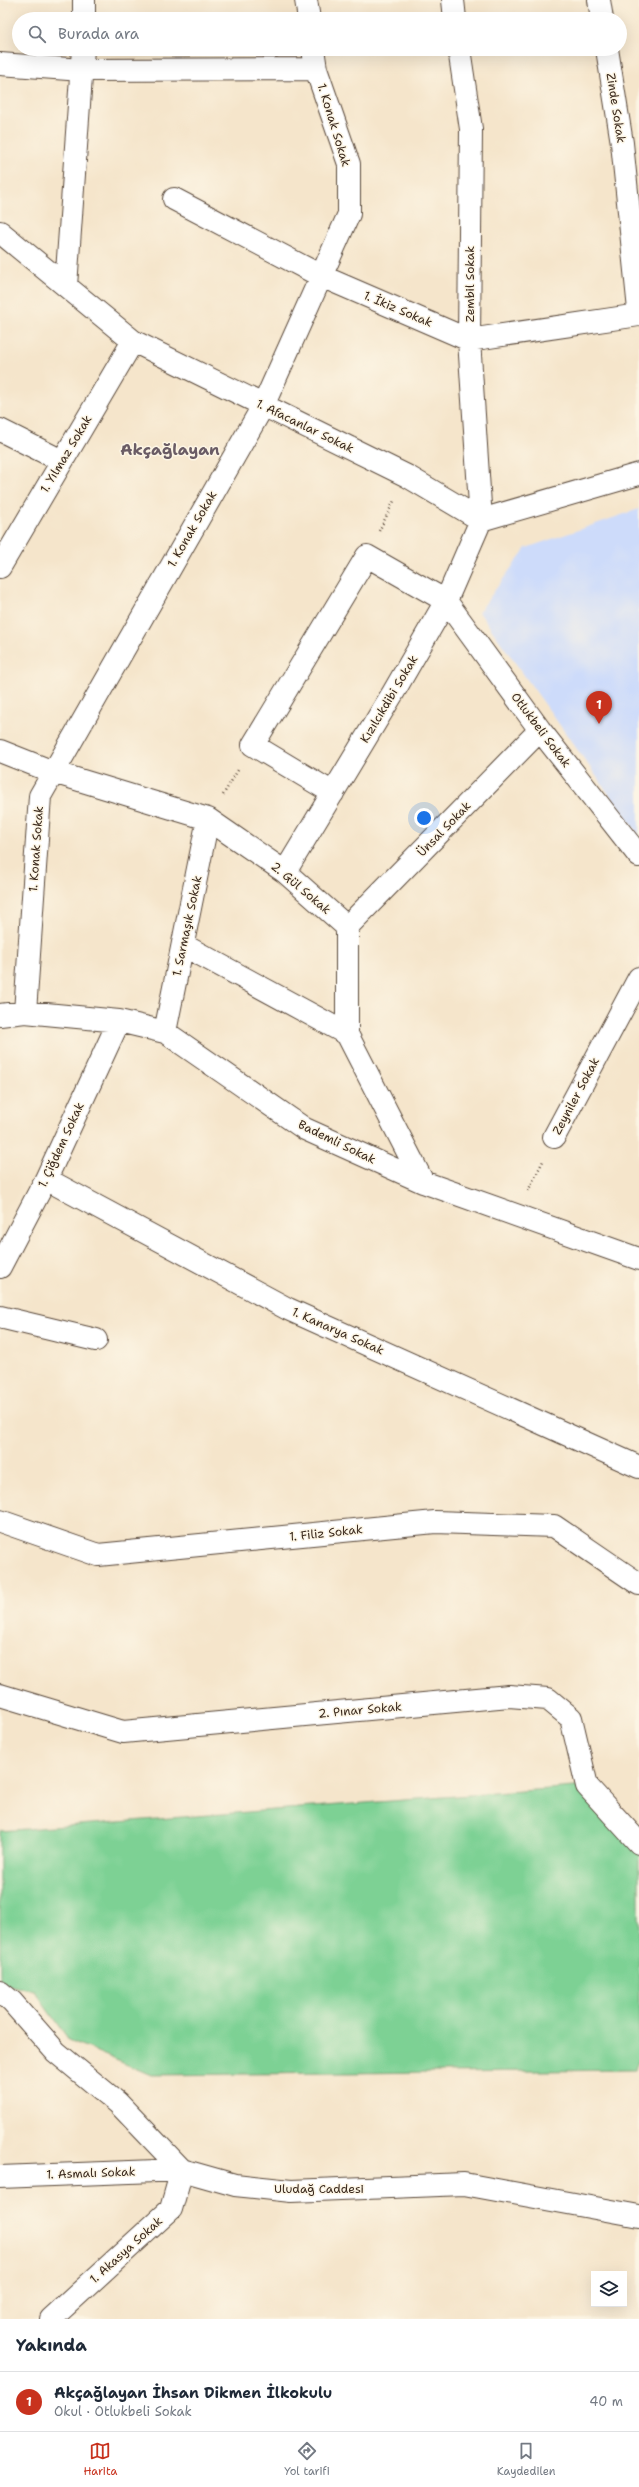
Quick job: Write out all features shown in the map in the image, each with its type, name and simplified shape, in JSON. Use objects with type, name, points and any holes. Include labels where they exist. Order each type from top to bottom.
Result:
[{"type":"street","points":[[84,0],[84,12]]},
{"type":"street","points":[[306,0],[308,12]]},
{"type":"street","points":[[453,0],[454,12]]},
{"type":"street","points":[[599,0],[601,12]]},
{"type":"street","points":[[66,286],[83,56]]},
{"type":"street","name":"Zembil Sokak","points":[[461,56],[471,129],[469,340],[481,520]]},
{"type":"street","name":"Zinde Sokak","points":[[608,56],[622,143],[639,310]]},
{"type":"street","points":[[0,64],[82,70],[315,59]]},
{"type":"street","name":"1. Konak Sokak","points":[[25,1012],[40,796],[263,406],[349,214],[349,164],[315,59]]},
{"type":"street","name":"1. İkiz Sokak","points":[[174,199],[321,276],[469,340]]},
{"type":"street","name":"1. Afacanlar Sokak","points":[[0,232],[133,341],[407,476],[481,520]]},
{"type":"street","points":[[469,340],[639,315]]},
{"type":"street","name":"1. Yılmaz Sokak","points":[[0,566],[133,341]]},
{"type":"street","points":[[0,430],[62,461]]},
{"type":"street","points":[[481,520],[639,474]]},
{"type":"street","name":"Kızılcıkdibi Sokak","points":[[285,872],[446,601],[481,520]]},
{"type":"street","points":[[333,793],[253,745],[367,556],[446,601]]},
{"type":"street","name":"Otlukbeli Sokak","points":[[446,601],[540,730],[639,856]]},
{"type":"street","name":"Ünsal Sokak","points":[[347,927],[540,730]]},
{"type":"street","name":"2. Gül Sokak","points":[[0,751],[53,772],[208,819],[285,872],[347,927]]},
{"type":"street","name":"1. Sarmaşık Sokak","points":[[165,1032],[208,819]]},
{"type":"street","points":[[347,927],[347,1034],[422,1182]]},
{"type":"street","points":[[182,945],[347,1034]]},
{"type":"street","name":"Zeyniler Sokak","points":[[554,1137],[639,978]]},
{"type":"street","name":"Bademli Sokak","points":[[0,1015],[25,1012],[119,1021],[165,1032],[305,1129],[422,1182],[639,1259]]},
{"type":"street","name":"1. Çiğdem Sokak","points":[[0,1267],[46,1179],[119,1021]]},
{"type":"street","name":"1. Kanarya Sokak","points":[[46,1179],[288,1309],[639,1467]]},
{"type":"street","points":[[0,1317],[96,1340]]},
{"type":"street","name":"1. Filiz Sokak","points":[[0,1521],[98,1555],[435,1522],[554,1526],[639,1584]]},
{"type":"street","name":"2. Pınar Sokak","points":[[0,1695],[123,1732],[509,1696],[548,1699],[571,1718],[587,1786],[639,1843]]},
{"type":"street","points":[[0,1992],[12,2002],[56,2052],[118,2103],[182,2170]]},
{"type":"street","name":"1. Asmalı Sokak","points":[[0,2177],[182,2170]]},
{"type":"street","name":"Uludağ Caddesi","points":[[182,2170],[235,2185],[291,2191],[464,2184],[639,2216]]},
{"type":"street","name":"1. Akasya Sokak","points":[[51,2319],[171,2209],[182,2170]]},
{"type":"path","points":[[367,556],[407,476]]},
{"type":"path","points":[[208,819],[253,745]]},
{"type":"path","name":"Zeyniler Sokak","points":[[516,1215],[554,1137]]},
{"type":"shaded area","points":[[639,509],[639,836],[479,612],[526,548]]},
{"type":"green space","points":[[587,1786],[639,1843],[639,2059],[635,2070],[151,2075],[69,2040],[34,1991],[0,1983],[0,1831]]},
{"type":"place","name":"Akçağlayan İhsan Dikmen İlkokulu","points":[[599,724]]},
{"type":"district","name":"Akçağlayan","points":[[170,449]]}]
